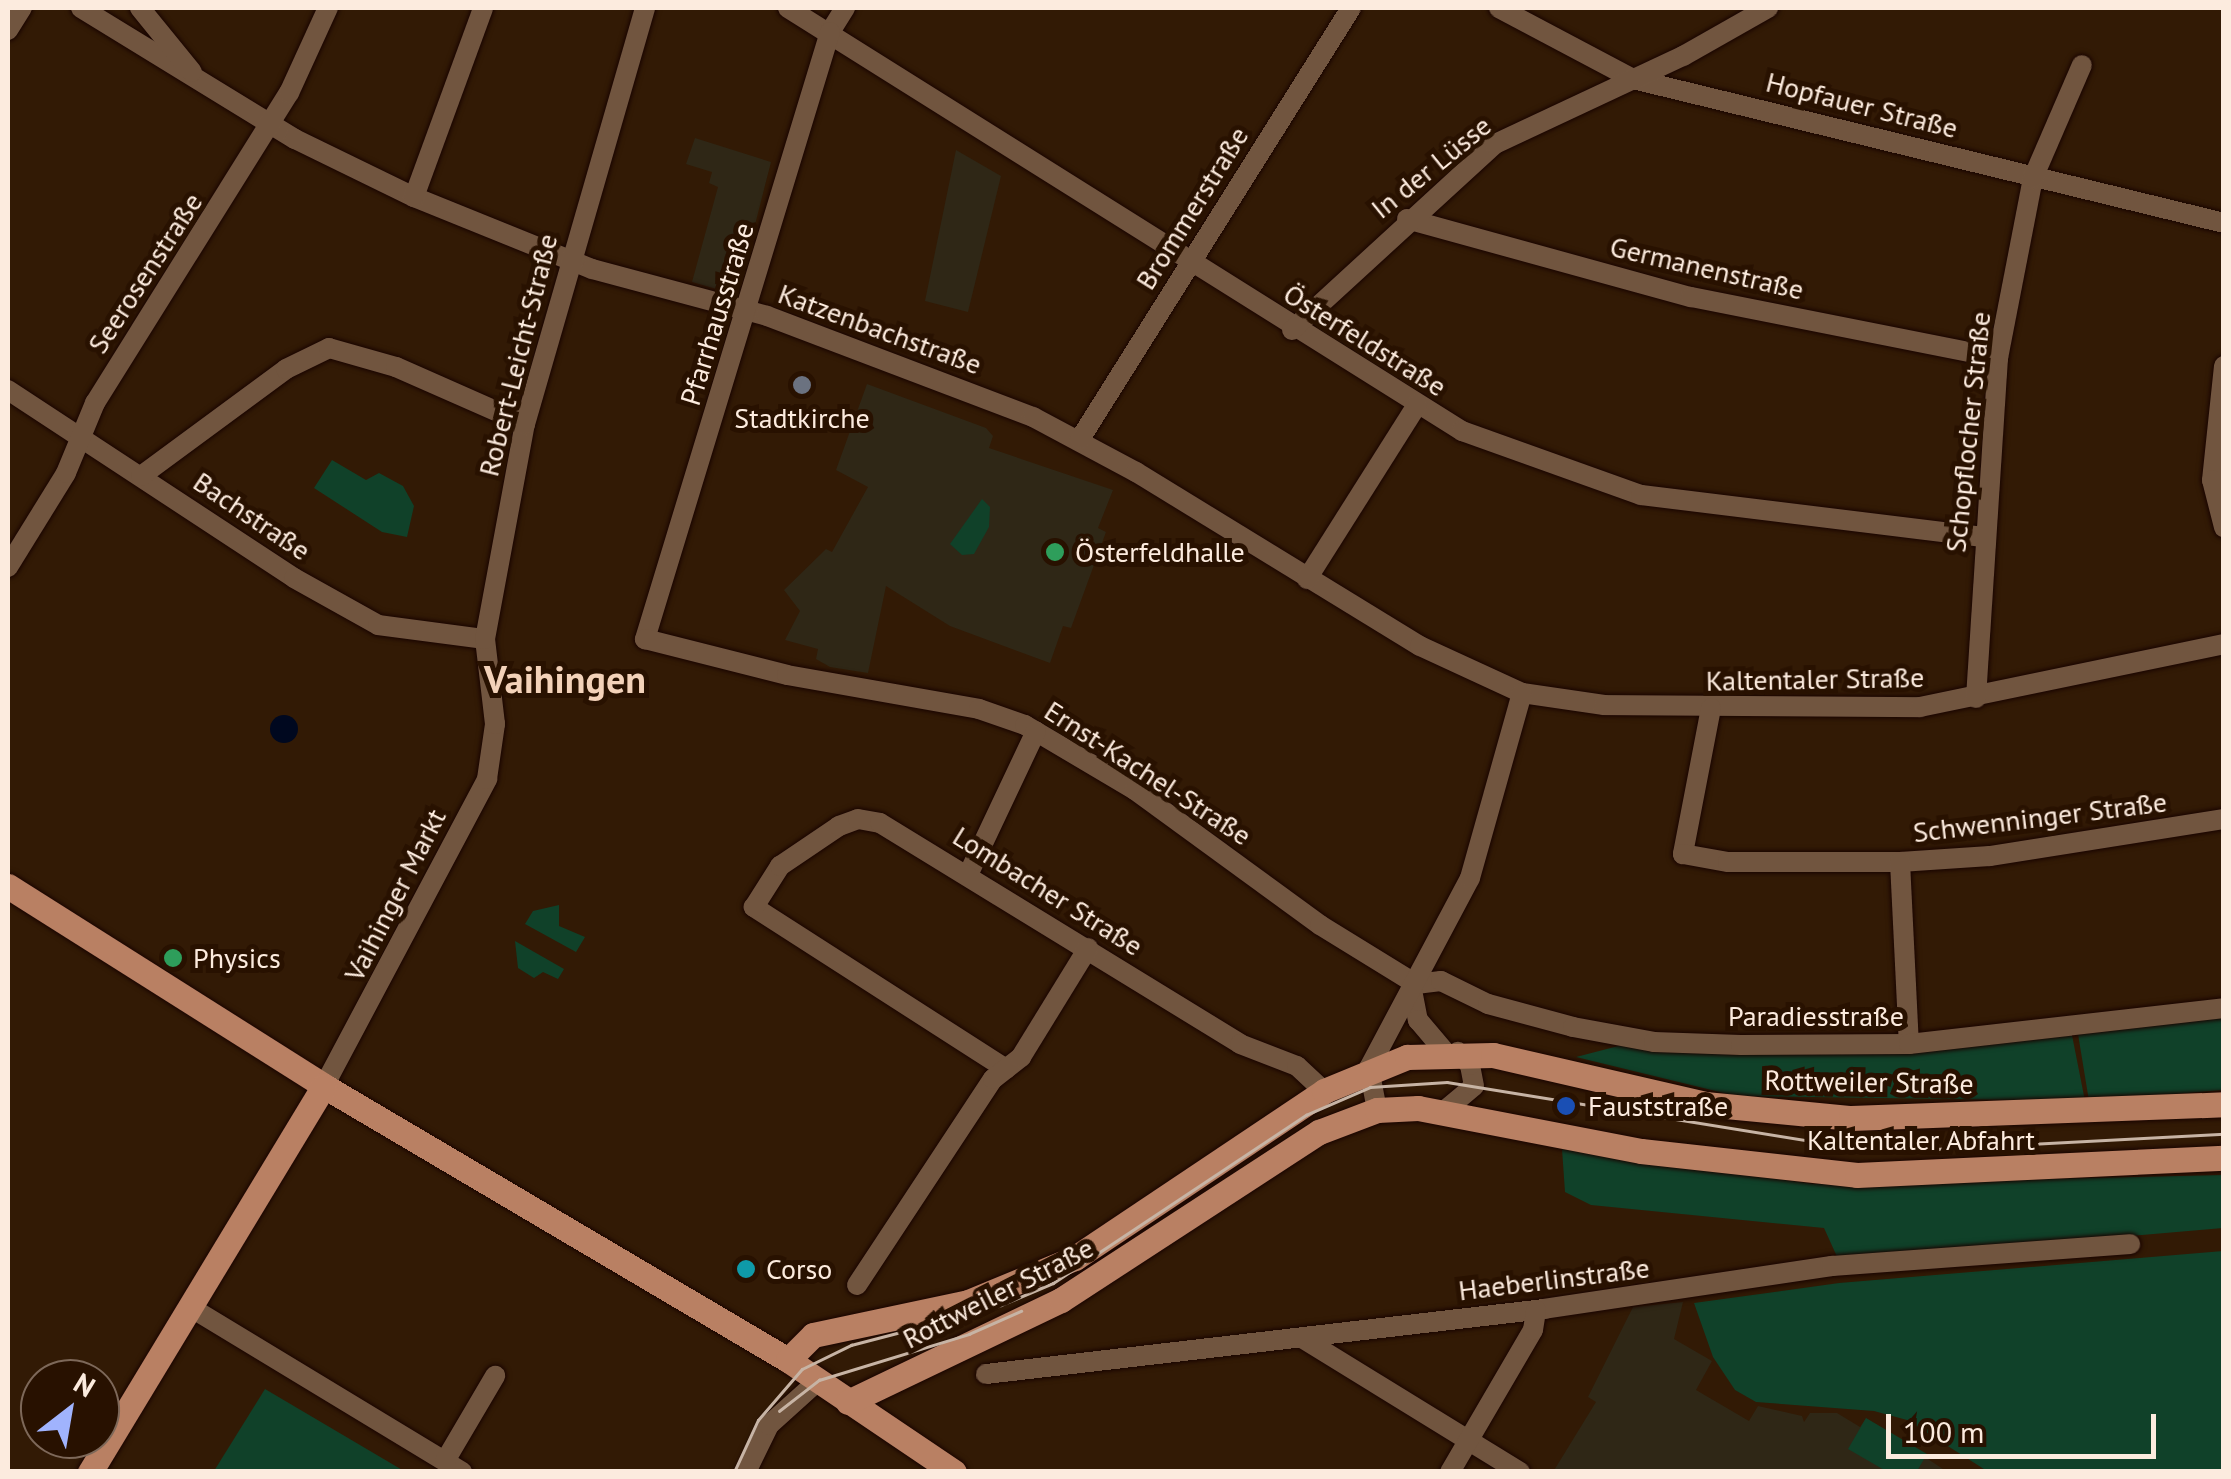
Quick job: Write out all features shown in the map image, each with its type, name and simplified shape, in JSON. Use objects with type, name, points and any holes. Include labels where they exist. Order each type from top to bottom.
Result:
[{"type":"main road","points":[[8,886],[324,1086],[788,1360],[954,1472]]},
{"type":"main road","name":"Rottweiler Straße","points":[[788,1360],[812,1335],[968,1302],[1074,1258],[1324,1090],[1368,1068],[1451,1052],[1776,1113],[1949,1116],[2224,1104]]},
{"type":"main road","points":[[90,1472],[324,1086]]},
{"type":"main road","name":"Rottweiler Straße","points":[[848,1402],[1046,1308],[1319,1132],[1378,1110],[1443,1112]]},
{"type":"main road","name":"Kaltentaler Abfahrt","points":[[1443,1112],[1641,1150],[1857,1175],[2224,1158]]},
{"type":"street","points":[[8,30],[22,8]]},
{"type":"street","name":"Katzenbachstraße","points":[[80,8],[271,124],[414,198],[568,260],[748,311],[900,362],[1080,440],[1474,676],[1522,693]]},
{"type":"street","name":"Katzenbachstraße","points":[[140,8],[194,74]]},
{"type":"street","name":"Seerosenstraße","points":[[8,567],[66,473],[80,436],[271,124],[328,8]]},
{"type":"street","points":[[414,198],[483,8]]},
{"type":"street","name":"Robert-Leicht-Straße","points":[[495,724],[485,639],[525,424],[568,260],[646,8]]},
{"type":"street","name":"Österfeldstraße","points":[[788,8],[1191,259],[1292,330],[1417,404],[1526,459],[1641,495],[1983,537]]},
{"type":"street","name":"Pfarrhausstraße","points":[[645,639],[830,32],[845,8]]},
{"type":"street","name":"Brommerstraße","points":[[1080,440],[1351,8]]},
{"type":"street","name":"Hopfauer Straße","points":[[1499,8],[1634,78],[2224,223]]},
{"type":"street","name":"In der Lüsse","points":[[1292,330],[1407,218],[1495,144],[1682,56],[1768,8]]},
{"type":"street","points":[[1682,56],[1694,91]]},
{"type":"street","name":"Schopflocher Straße","points":[[1976,698],[1983,537],[1998,358],[2034,178],[2082,65]]},
{"type":"street","name":"Germanenstraße","points":[[1407,218],[1691,296],[1998,358]]},
{"type":"street","points":[[141,476],[311,354],[355,352],[525,424]]},
{"type":"street","points":[[2224,366],[2212,480],[2224,527]]},
{"type":"street","name":"Bachstraße","points":[[8,390],[294,578],[396,630],[485,639]]},
{"type":"street","points":[[1308,579],[1417,404]]},
{"type":"street","name":"Ernst-Kachel-Straße","points":[[645,639],[787,675],[979,709],[1036,731],[1181,820],[1320,926],[1414,987]]},
{"type":"street","name":"Kaltentaler Straße","points":[[1522,693],[1711,708],[1920,708],[2224,644]]},
{"type":"street","points":[[1378,1110],[1368,1068],[1470,878],[1522,693]]},
{"type":"street","name":"Schwenninger Straße","points":[[1711,708],[1683,854],[1728,862],[1900,862],[1990,856],[2224,819]]},
{"type":"street","name":"Vaihinger Markt","points":[[324,1086],[487,779],[495,724]]},
{"type":"street","points":[[968,875],[1036,731]]},
{"type":"street","name":"Lombacher Straße","points":[[1006,1069],[754,907],[790,855],[858,819],[899,832],[1240,1044],[1298,1066],[1324,1090]]},
{"type":"street","points":[[1900,862],[1908,1044]]},
{"type":"street","points":[[857,1285],[993,1078],[1021,1057],[1088,948]]},
{"type":"street","name":"Paradiesstraße","points":[[1414,987],[1441,981],[1527,1016],[1654,1042],[1908,1044],[2224,1008]]},
{"type":"street","points":[[1414,987],[1418,1020],[1451,1052],[1474,1086],[1443,1112]]},
{"type":"street","name":"Haeberlinstraße","points":[[986,1374],[1536,1310],[1832,1266],[2130,1244]]},
{"type":"street","points":[[190,1307],[453,1466],[495,1376]]},
{"type":"street","points":[[1450,1472],[1533,1330],[1536,1310]]},
{"type":"street","points":[[1302,1338],[1520,1472]]},
{"type":"street","points":[[746,1472],[768,1425],[819,1380]]},
{"type":"shaded area","points":[[695,138],[771,162],[737,295],[692,282],[718,187],[709,183],[712,172],[686,164]]},
{"type":"shaded area","points":[[956,150],[1001,176],[968,312],[925,301]]},
{"type":"shaded area","points":[[867,384],[986,428],[993,436],[989,448],[1113,490],[1098,528],[1106,532],[1071,628],[1063,626],[1050,663],[950,626],[886,586],[868,673],[830,667],[816,659],[818,649],[785,640],[800,611],[784,590],[826,549],[832,552],[868,487],[836,470]]},
{"type":"shaded area","points":[[1683,1302],[1674,1339],[1712,1361],[1696,1390],[1749,1421],[1758,1406],[1802,1416],[1804,1422],[1810,1413],[1837,1413],[1860,1427],[1866,1418],[1946,1471],[1553,1472],[1596,1402],[1588,1397],[1633,1307]]},
{"type":"green space","points":[[332,460],[366,480],[379,473],[403,486],[414,506],[407,537],[382,532],[314,488]]},
{"type":"green space","points":[[982,499],[990,507],[989,527],[974,554],[962,555],[950,544]]},
{"type":"green space","points":[[559,905],[559,926],[585,937],[576,952],[525,924],[533,911]]},
{"type":"green space","points":[[515,941],[564,969],[558,979],[543,972],[534,978],[518,968]]},
{"type":"green space","points":[[2223,1016],[2223,1090],[2089,1101],[2078,1034]]},
{"type":"green space","points":[[2072,1035],[2085,1101],[1736,1096],[1576,1057],[1626,1044],[1737,1055],[1953,1048]]},
{"type":"green space","points":[[1562,1149],[1814,1184],[2223,1175],[2223,1228],[1839,1261],[1824,1228],[1591,1205],[1565,1192]]},
{"type":"green space","points":[[2223,1251],[2223,1471],[1987,1471],[1907,1420],[1874,1411],[1756,1402],[1735,1390],[1713,1357],[1694,1303],[1839,1283]]},
{"type":"green space","points":[[265,1389],[404,1471],[214,1471]]},
{"type":"green space","points":[[1866,1418],[1927,1454],[1917,1471],[1886,1471],[1848,1449]]},
{"type":"water","points":[[284,715],[294,719],[298,729],[294,739],[284,743],[274,739],[270,729],[274,719]]},
{"type":"tram line","points":[[734,1472],[758,1420],[802,1369],[851,1345],[997,1307],[1053,1283],[1306,1115],[1370,1087],[1447,1082],[1841,1146],[1916,1150],[2224,1134]]},
{"type":"tram line","points":[[779,1411],[819,1380],[969,1334],[1021,1311]]},
{"type":"place","name":"Stadtkirche","points":[[802,385]]},
{"type":"place","name":"Österfeldhalle","points":[[1055,552]]},
{"type":"place","name":"Physics","points":[[173,958]]},
{"type":"place","name":"Fauststraße","points":[[1566,1106]]},
{"type":"place","name":"Corso","points":[[746,1269]]},
{"type":"district","name":"Vaihingen","points":[[565,679]]}]
